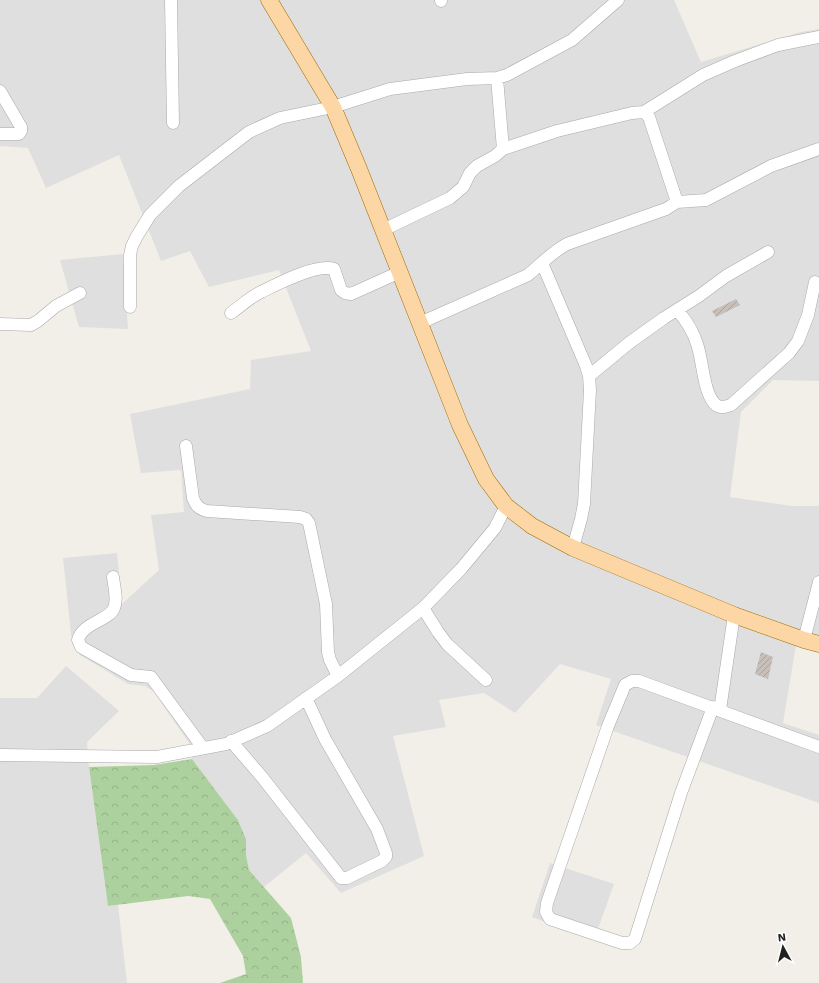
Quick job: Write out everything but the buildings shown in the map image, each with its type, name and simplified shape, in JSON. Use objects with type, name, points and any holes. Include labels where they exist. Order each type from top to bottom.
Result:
[{"type":"main road","points":[[270,0],[333,107],[460,425],[486,479],[506,506],[532,526],[573,548],[734,615],[812,642]]},
{"type":"street","points":[[171,0],[172,123]]},
{"type":"street","points":[[130,307],[130,255],[132,246],[137,236],[150,215],[179,186],[249,132],[280,118],[333,107],[390,89],[497,78],[508,75],[572,40],[618,0]]},
{"type":"street","points":[[383,230],[450,198],[463,187],[470,173],[477,166],[504,149],[557,131],[632,113],[644,112],[703,75],[735,61],[778,45],[819,37]]},
{"type":"street","points":[[497,78],[504,149]]},
{"type":"street","points":[[0,91],[21,127],[21,131],[19,134],[14,135],[0,134]]},
{"type":"street","points":[[644,112],[649,117],[678,202]]},
{"type":"street","points":[[420,323],[528,275],[556,250],[567,244],[666,209],[678,202],[706,200],[771,166],[819,149]]},
{"type":"street","points":[[589,376],[629,343],[664,318],[699,296],[726,276],[768,252]]},
{"type":"street","points":[[542,263],[579,348],[589,376],[590,390],[584,504],[573,548]]},
{"type":"street","points":[[231,313],[260,292],[296,276],[319,268],[328,267],[334,269],[341,290],[345,293],[351,294],[400,272]]},
{"type":"street","points":[[677,310],[690,328],[697,344],[707,388],[714,403],[718,407],[724,407],[731,405],[789,353],[798,341],[814,314],[815,282]]},
{"type":"street","points":[[0,324],[31,325],[56,306],[80,293]]},
{"type":"street","points":[[186,446],[193,498],[195,504],[200,509],[207,511],[300,517],[306,519],[325,598],[328,652],[330,660],[338,676]]},
{"type":"street","points":[[0,755],[157,757],[231,741],[267,726],[338,676],[423,608],[462,569],[495,528],[506,506]]},
{"type":"street","points":[[113,577],[116,598],[113,612],[86,628],[79,634],[78,640],[81,646],[131,675],[151,677],[203,748]]},
{"type":"street","points":[[812,642],[819,582]]},
{"type":"street","points":[[423,608],[447,644],[486,680]]},
{"type":"street","points":[[734,615],[716,709],[681,793],[635,939],[630,943],[622,943],[550,919],[546,912],[547,903],[608,726],[625,685],[632,681],[639,681],[716,709],[819,747]]},
{"type":"street","points":[[231,741],[262,777],[341,878],[347,878],[382,861],[386,857],[386,853],[378,829],[329,746],[306,698]]},
{"type":"shaded area","points":[[0,0],[674,0],[701,62],[801,32],[819,29],[819,381],[773,380],[741,412],[730,497],[792,506],[819,506],[819,651],[796,645],[783,723],[819,735],[819,803],[596,725],[611,679],[560,664],[515,713],[484,693],[439,700],[446,727],[393,736],[424,856],[341,893],[306,853],[264,887],[249,870],[246,855],[246,839],[238,820],[192,759],[189,743],[154,692],[145,686],[128,684],[80,655],[72,643],[63,558],[117,553],[122,604],[159,570],[151,515],[184,512],[181,470],[141,473],[130,414],[250,389],[251,360],[311,351],[279,270],[209,287],[190,251],[161,261],[119,155],[46,188],[28,148],[0,146]]},
{"type":"shaded area","points":[[123,254],[128,329],[79,327],[60,260]]},
{"type":"shaded area","points":[[66,666],[119,711],[87,742],[108,906],[118,905],[127,983],[0,983],[0,698],[37,698]]},
{"type":"shaded area","points":[[550,863],[614,884],[594,940],[532,917]]},
{"type":"green space","points":[[192,759],[238,820],[246,839],[246,855],[249,870],[291,918],[301,957],[303,983],[220,983],[246,974],[243,956],[210,899],[188,896],[108,906],[89,767],[154,765]]}]
